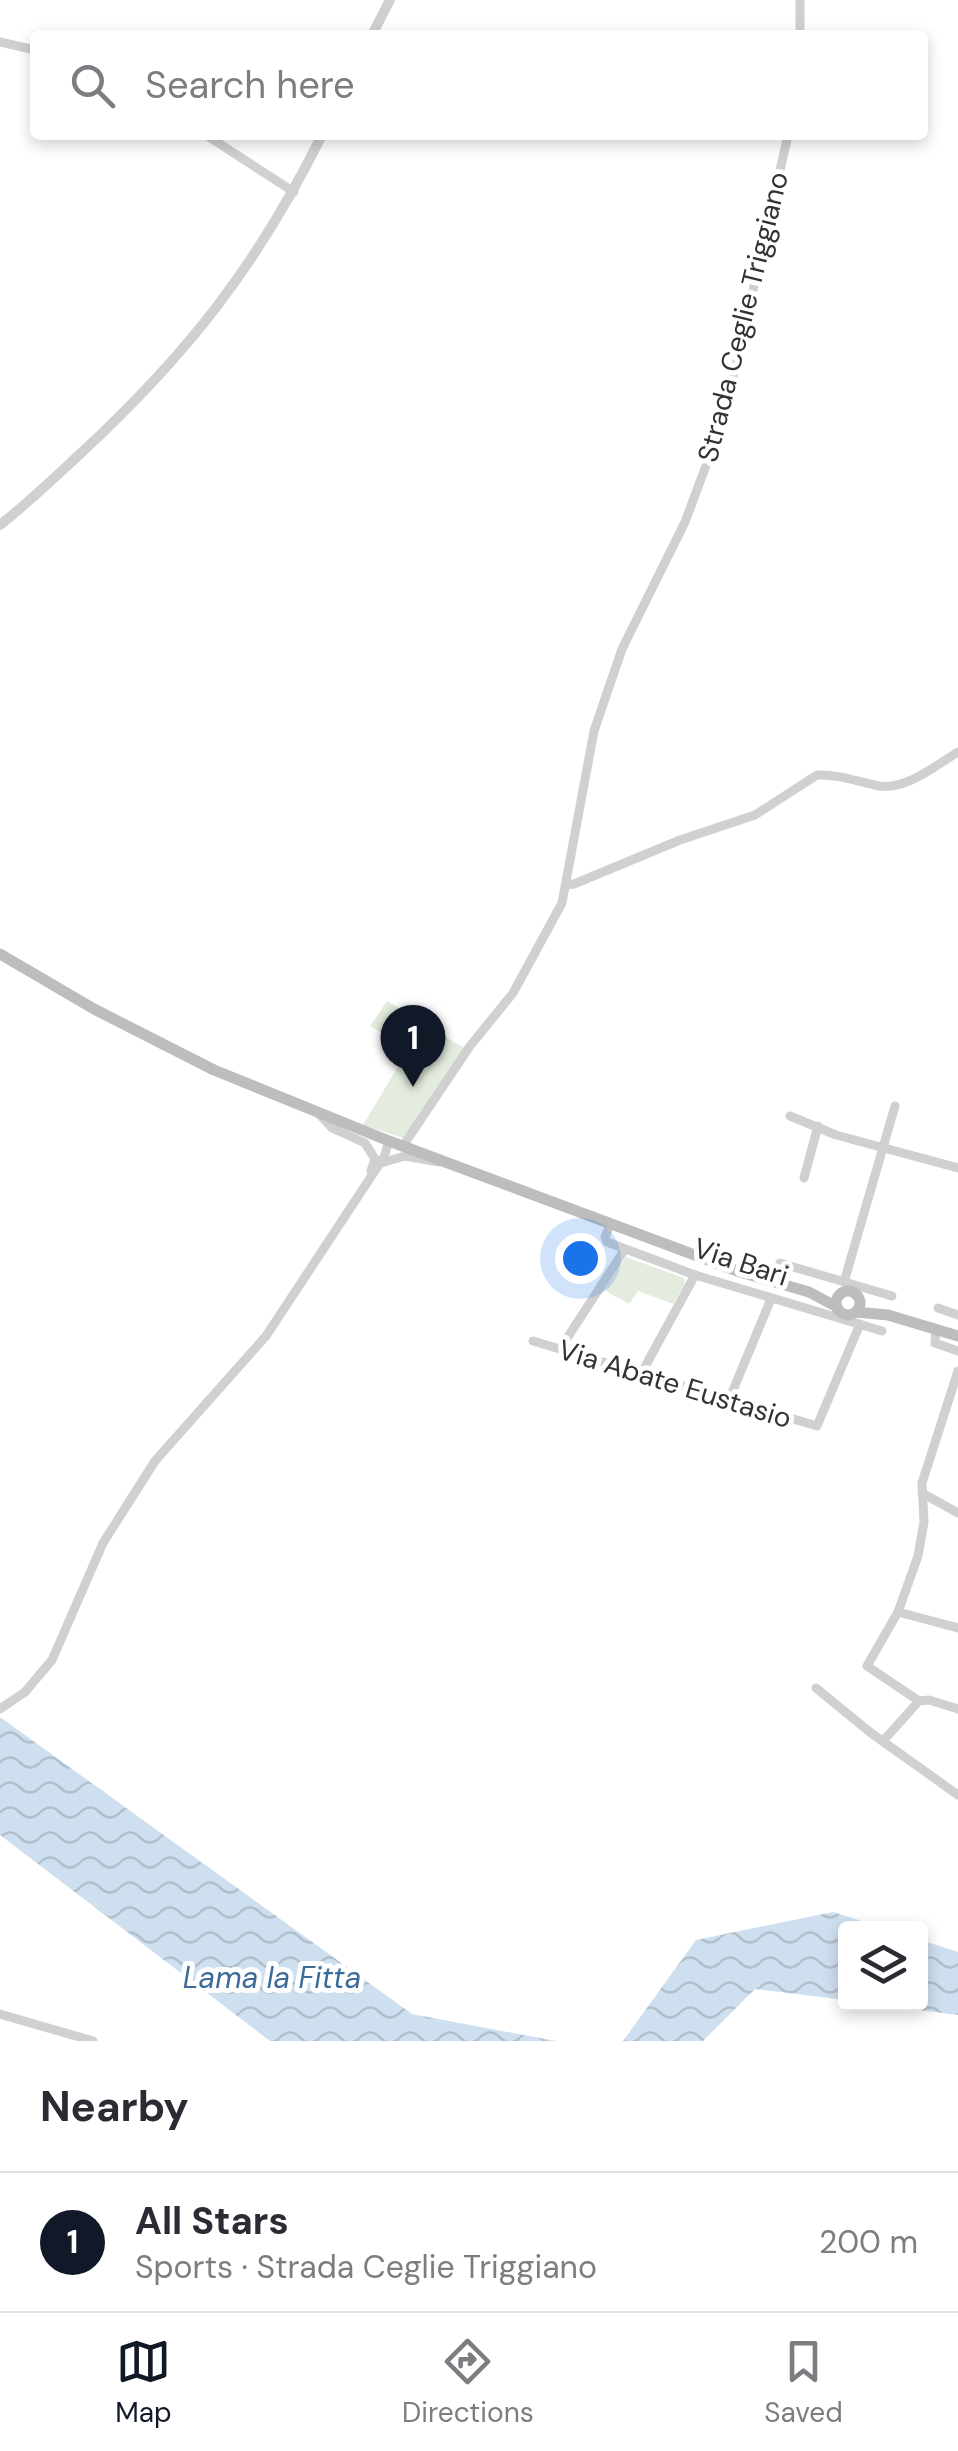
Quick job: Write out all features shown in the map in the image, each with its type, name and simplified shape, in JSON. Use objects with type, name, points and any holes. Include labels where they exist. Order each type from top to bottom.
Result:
[{"type":"main road","name":"Via Bari","points":[[0,954],[157,1042],[319,1114],[740,1272],[958,1336]]},
{"type":"street","points":[[375,30],[390,0]]},
{"type":"street","points":[[800,0],[800,30]]},
{"type":"street","points":[[0,42],[30,49]]},
{"type":"street","points":[[214,140],[294,192]]},
{"type":"street","points":[[0,525],[114,422],[211,318],[294,192],[320,140]]},
{"type":"street","name":"Strada Ceglie Triggiano","points":[[404,1146],[470,1046],[528,970],[562,903],[594,730],[622,649],[686,522],[710,455],[735,370],[787,140]]},
{"type":"street","points":[[566,885],[735,823],[817,776],[830,774],[885,787],[904,783],[958,752]]},
{"type":"street","points":[[849,1303],[895,1106]]},
{"type":"street","points":[[319,1114],[332,1128],[365,1143],[377,1162]]},
{"type":"street","points":[[790,1116],[832,1134],[958,1168]]},
{"type":"street","points":[[804,1178],[818,1126]]},
{"type":"street","points":[[0,1710],[38,1678],[60,1647],[103,1544],[128,1500],[175,1437],[266,1336],[388,1141]]},
{"type":"street","points":[[377,1162],[406,1156],[449,1162]]},
{"type":"street","points":[[560,1349],[626,1249],[606,1241],[612,1224]]},
{"type":"street","points":[[648,1258],[655,1239]]},
{"type":"street","name":"Via Bari","points":[[626,1249],[771,1299],[849,1303],[892,1296]]},
{"type":"street","name":"Via Bari","points":[[780,1263],[849,1303],[882,1331]]},
{"type":"street","points":[[641,1374],[695,1275]]},
{"type":"street","points":[[730,1400],[771,1299]]},
{"type":"street","name":"Via Abate Eustasio","points":[[534,1341],[817,1426],[849,1303]]},
{"type":"street","points":[[938,1308],[958,1315]]},
{"type":"street","name":"Via Bari","points":[[936,1330],[936,1343],[958,1351]]},
{"type":"street","points":[[958,1370],[924,1476],[923,1534],[898,1612],[867,1668],[918,1701],[929,1700],[958,1710]]},
{"type":"street","points":[[922,1493],[958,1513]]},
{"type":"street","points":[[898,1612],[958,1628]]},
{"type":"street","points":[[816,1688],[958,1794]]},
{"type":"street","points":[[883,1741],[918,1701]]},
{"type":"street","points":[[0,2014],[93,2041]]},
{"type":"shaded area","points":[[387,1001],[464,1048],[406,1139],[363,1125],[409,1048],[370,1026]]},
{"type":"shaded area","points":[[626,1257],[684,1278],[673,1304],[638,1291],[629,1304],[604,1290]]},
{"type":"water","name":"Lama la Fitta","points":[[0,1717],[412,2014],[556,2041],[270,2041],[0,1835]]},
{"type":"water","points":[[833,1912],[862,1921],[838,1921],[838,1999],[755,1989],[703,2041],[623,2041],[696,1940]]},
{"type":"water","points":[[928,1942],[958,1952],[958,2015],[926,2011]]},
{"type":"place","name":"All Stars","points":[[413,1087]]}]
